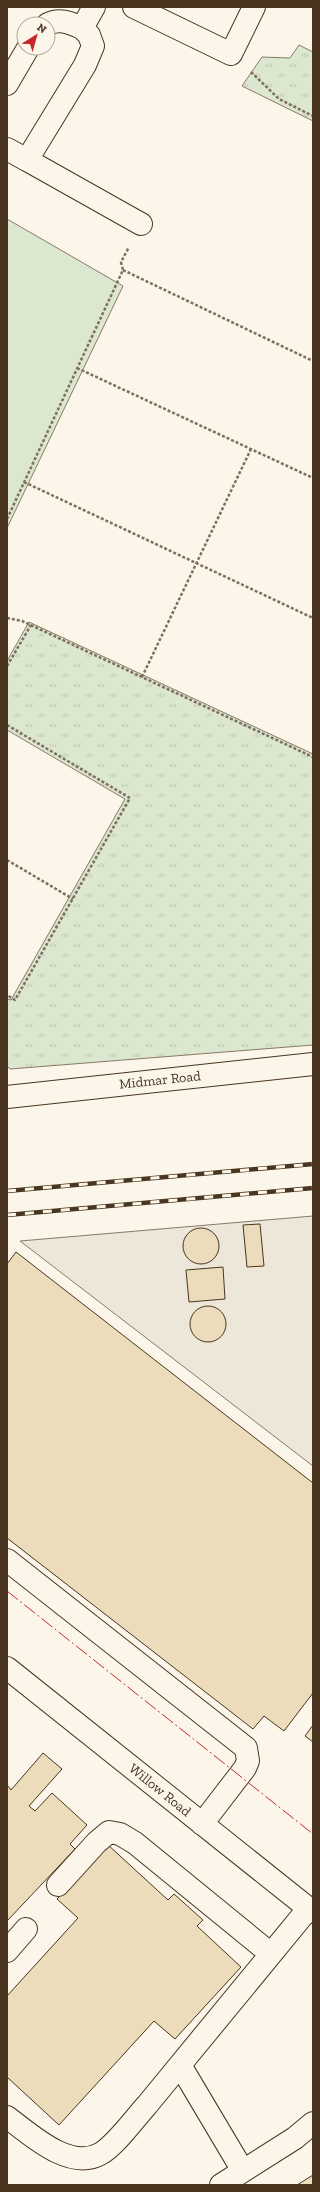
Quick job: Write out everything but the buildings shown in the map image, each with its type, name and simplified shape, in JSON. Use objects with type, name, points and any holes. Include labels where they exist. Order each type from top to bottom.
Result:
[{"type":"street","points":[[82,28],[94,7]]},
{"type":"street","points":[[134,7],[231,54],[254,7]]},
{"type":"street","points":[[27,160],[91,54],[92,40],[82,28],[65,21],[56,20]]},
{"type":"street","points":[[7,84],[23,56]]},
{"type":"street","points":[[7,149],[141,224]]},
{"type":"street","name":"Midmar Road","points":[[7,1097],[313,1064]]},
{"type":"street","points":[[7,1560],[246,1748],[248,1761],[245,1768],[202,1824]]},
{"type":"street","name":"Willow Road","points":[[7,1668],[311,1910]]},
{"type":"street","points":[[58,1885],[97,1842],[109,1832],[120,1834],[135,1843],[271,1954]]},
{"type":"street","points":[[7,2117],[47,2147],[68,2156],[86,2159],[100,2154],[123,2132],[271,1954],[311,1910]]},
{"type":"street","points":[[7,1951],[26,1929]]},
{"type":"street","points":[[180,2065],[243,2171]]},
{"type":"street","points":[[221,2185],[295,2138],[313,2123]]},
{"type":"path","points":[[231,54],[279,99],[313,116]]},
{"type":"path","points":[[7,519],[123,270],[121,262],[141,224]]},
{"type":"path","points":[[123,270],[313,361]]},
{"type":"path","points":[[77,368],[313,478]]},
{"type":"path","points":[[142,677],[251,449]]},
{"type":"path","points":[[24,482],[313,618]]},
{"type":"path","points":[[7,618],[30,625],[313,757]]},
{"type":"path","points":[[7,666],[30,625]]},
{"type":"path","points":[[7,725],[130,798],[15,1000],[7,995]]},
{"type":"path","points":[[7,860],[73,899]]},
{"type":"green space","points":[[299,45],[313,52],[313,121],[242,86],[262,57],[290,58]]},
{"type":"green space","points":[[7,219],[123,286],[7,528]]},
{"type":"green space","points":[[29,622],[313,754],[313,1045],[10,1069],[7,1066],[7,999],[11,1000],[125,799],[7,730],[7,661]]},
{"type":"shaded area","points":[[313,1216],[313,1466],[20,1241]]},
{"type":"railway","points":[[7,1191],[313,1164]]},
{"type":"railway","points":[[7,1215],[313,1188]]},
{"type":"power","points":[[7,1591],[313,1834]]}]
